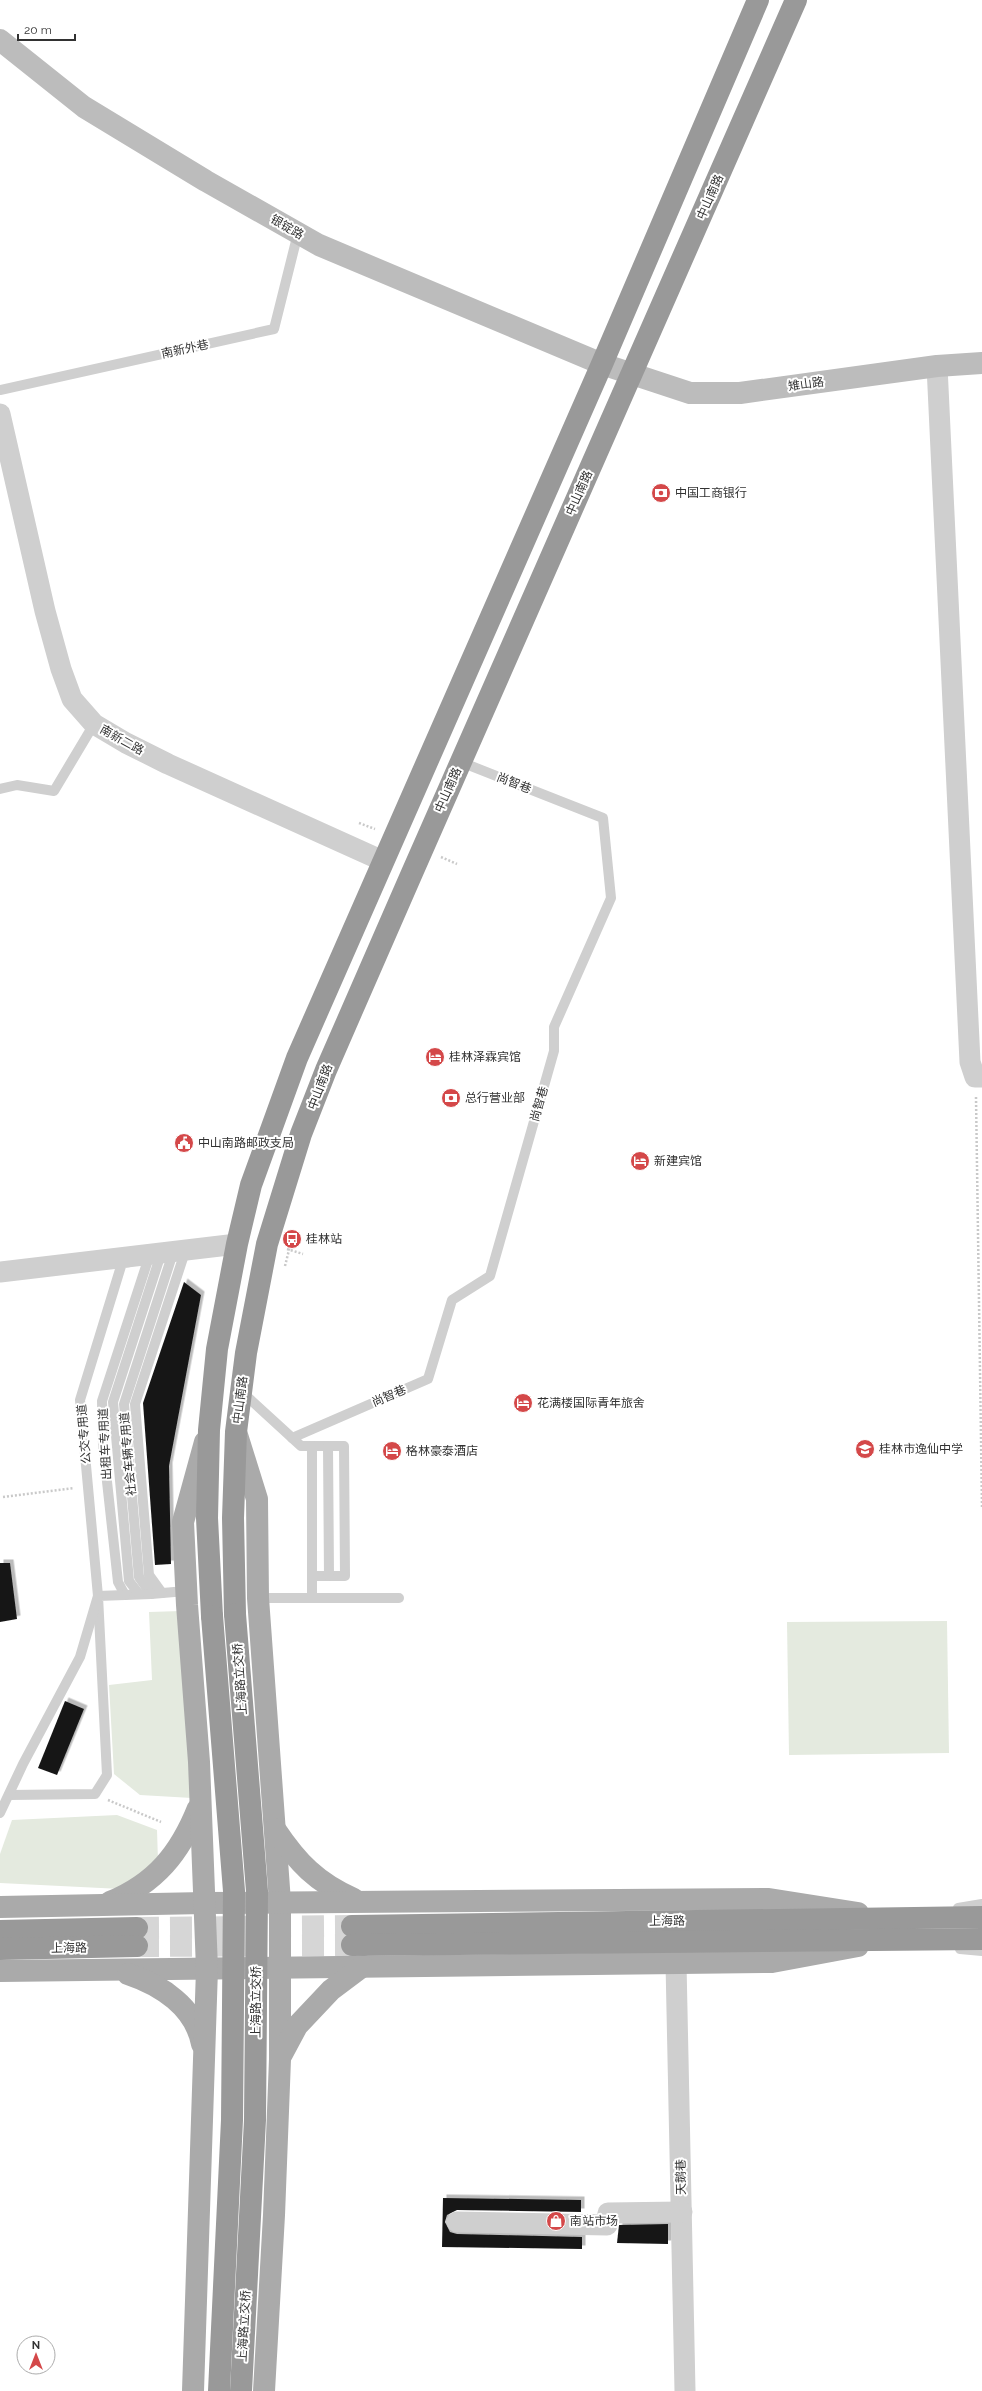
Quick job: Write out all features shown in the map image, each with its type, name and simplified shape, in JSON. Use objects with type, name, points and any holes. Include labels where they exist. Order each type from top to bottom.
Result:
[{"type":"highway","points":[[208,1430],[217,1349],[236,1247],[250,1185],[297,1058],[602,364],[758,0]]},
{"type":"highway","name":"中山南路","points":[[235,1614],[233,1518],[236,1432],[246,1353],[267,1244],[302,1134],[326,1070],[796,0]]},
{"type":"highway","name":"上海路立交桥","points":[[208,1430],[207,1518],[212,1616],[234,1891],[232,2120],[219,2391]]},
{"type":"highway","name":"上海路立交桥","points":[[235,1614],[257,1891],[255,2120],[241,2391]]},
{"type":"highway","name":"上海路","points":[[982,1917],[892,1918],[352,1935],[893,1940],[982,1939]]},
{"type":"highway","name":"上海路","points":[[0,1931],[137,1937],[0,1949]]},
{"type":"main road","points":[[194,2391],[207,1969],[200,1801],[186,1591],[183,1522],[208,1430]]},
{"type":"main road","points":[[236,1432],[257,1499],[258,1598],[280,1902],[280,2058],[274,2216],[264,2391]]},
{"type":"main road","points":[[104,1905],[127,1895],[167,1864],[187,1836],[200,1801]]},
{"type":"main road","points":[[274,1827],[293,1856],[331,1889],[358,1901]]},
{"type":"main road","points":[[0,1907],[205,1902],[769,1899],[892,1918]]},
{"type":"main road","points":[[0,1971],[772,1962],[893,1940]]},
{"type":"main road","points":[[280,2058],[297,2026],[331,1990],[363,1966]]},
{"type":"main road","points":[[117,1970],[148,1981],[187,2009],[200,2034],[205,2057]]},
{"type":"street","name":"银锭路","points":[[0,40],[84,108],[206,181],[319,245],[602,364],[632,374]]},
{"type":"street","name":"雉山路","points":[[632,374],[690,393],[740,393],[937,366],[982,363]]},
{"type":"street","points":[[937,366],[970,1062],[978,1077]]},
{"type":"street","name":"南新二路","points":[[0,414],[45,611],[61,669],[72,699],[94,724],[168,764],[383,861]]},
{"type":"street","points":[[0,1272],[236,1247]]},
{"type":"street","name":"天鹅巷","points":[[676,1963],[685,2391]]},
{"type":"street","points":[[456,2222],[607,2225],[608,2213],[682,2212]]},
{"type":"lane","name":"南新外巷","points":[[0,390],[274,329],[298,233]]},
{"type":"lane","points":[[0,789],[17,785],[54,791],[94,724]]},
{"type":"lane","name":"尚智巷","points":[[292,1438],[428,1379],[452,1300],[490,1276],[554,1051],[554,1027],[611,898],[603,818],[461,762]]},
{"type":"lane","name":"公交专用道","points":[[9,1795],[80,1657],[98,1596],[80,1400],[122,1263],[184,1258],[236,1247]]},
{"type":"lane","name":"社会车辆专用道","points":[[162,1593],[149,1575],[135,1404],[184,1258]]},
{"type":"lane","name":"社会车辆专用道","points":[[151,1594],[139,1577],[124,1404],[171,1259]]},
{"type":"lane","name":"出租车专用道","points":[[125,1595],[118,1582],[117,1574],[103,1445],[102,1401],[148,1260]]},
{"type":"lane","name":"出租车专用道","points":[[139,1594],[129,1581],[113,1402],[159,1260]]},
{"type":"lane","points":[[241,1391],[301,1446],[344,1446],[345,1576],[312,1576]]},
{"type":"lane","points":[[312,1446],[312,1598]]},
{"type":"lane","points":[[328,1446],[329,1576]]},
{"type":"lane","points":[[0,1813],[9,1795],[96,1794],[107,1775],[98,1596],[186,1591]]},
{"type":"lane","points":[[258,1598],[399,1598]]},
{"type":"lane","points":[[892,1918],[982,1904]]},
{"type":"lane","points":[[893,1940],[982,1951]]},
{"type":"path","points":[[978,1077],[982,1507]]},
{"type":"path","points":[[284,1272],[293,1235]]},
{"type":"path","points":[[96,1794],[161,1822]]},
{"type":"shaded area","points":[[181,1611],[192,1798],[140,1795],[114,1774],[109,1685],[152,1680],[149,1612]]},
{"type":"shaded area","points":[[947,1621],[949,1753],[789,1755],[787,1622]]},
{"type":"shaded area","points":[[117,1815],[157,1830],[158,1861],[121,1889],[0,1883],[0,1854],[12,1820]]},
{"type":"building","points":[[184,1282],[201,1295],[169,1466],[171,1564],[155,1565],[143,1403]]},
{"type":"building","points":[[0,1563],[10,1563],[17,1619],[0,1622]]},
{"type":"building","points":[[65,1701],[84,1709],[57,1775],[38,1768]]},
{"type":"building","points":[[443,2198],[581,2200],[581,2212],[457,2210],[447,2215],[445,2222],[450,2232],[457,2234],[582,2237],[582,2249],[442,2247]]},
{"type":"building","points":[[668,2224],[668,2244],[617,2243],[619,2225]]},
{"type":"tunnel","points":[[137,1928],[352,1926]]},
{"type":"tunnel","points":[[137,1946],[352,1945]]},
{"type":"place","name":"中国工商银行","points":[[661,493]]},
{"type":"place","name":"桂林泽霖宾馆","points":[[435,1057]]},
{"type":"place","name":"总行营业部","points":[[451,1098]]},
{"type":"place","name":"中山南路邮政支局","points":[[184,1143]]},
{"type":"place","name":"新建宾馆","points":[[640,1161]]},
{"type":"place","name":"桂林站","points":[[292,1239]]},
{"type":"place","name":"花满楼国际青年旅舍","points":[[523,1403]]},
{"type":"place","name":"桂林市逸仙中学","points":[[865,1449]]},
{"type":"place","name":"格林豪泰酒店","points":[[392,1451]]},
{"type":"place","name":"南站市场","points":[[556,2221]]}]
